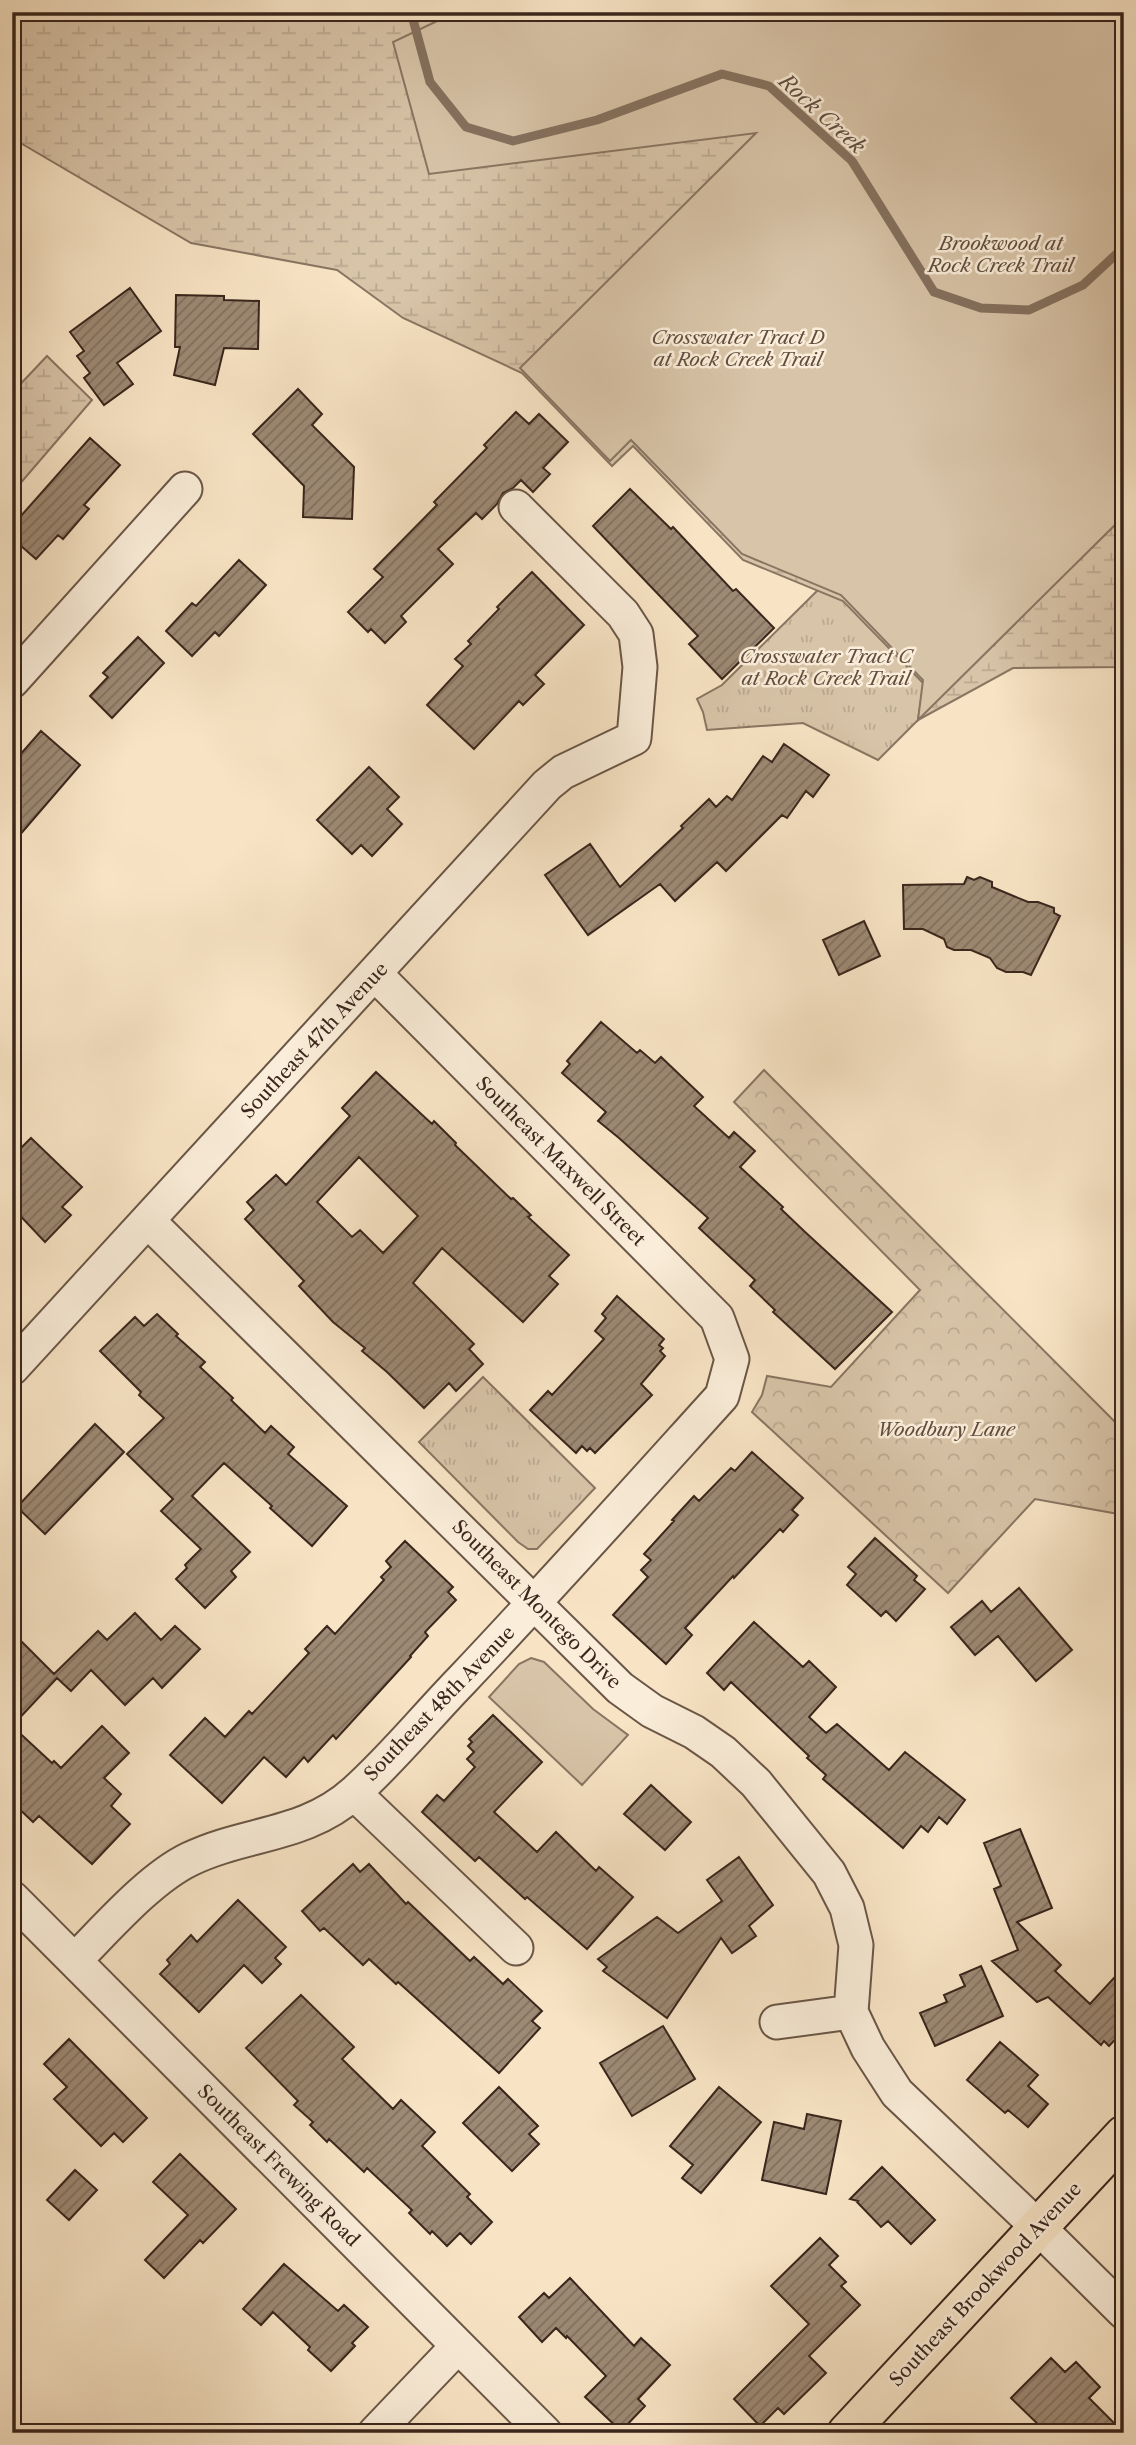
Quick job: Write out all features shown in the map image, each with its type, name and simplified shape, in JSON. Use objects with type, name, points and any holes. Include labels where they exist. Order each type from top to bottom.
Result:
[{"type":"main road","name":"Southeast Brookwood Avenue","points":[[847,2433],[1124,2134]]},
{"type":"street","points":[[12,681],[185,489]]},
{"type":"street","name":"Southeast 47th Avenue","points":[[12,1368],[547,785],[563,772],[634,738],[640,667],[636,634],[623,614],[516,507]]},
{"type":"street","name":"Southeast Maxwell Street","points":[[375,974],[717,1318],[732,1359]]},
{"type":"street","name":"Southeast Montego Drive","points":[[148,1221],[620,1688],[652,1711],[694,1732],[723,1752],[756,1783],[829,1873],[847,1908],[856,1945],[851,2012],[868,2048],[897,2093],[1124,2312]]},
{"type":"street","name":"Southeast 48th Avenue","points":[[75,1960],[150,1886],[188,1859],[314,1820],[354,1793],[535,1602],[722,1396],[732,1359]]},
{"type":"street","points":[[354,1793],[516,1948]]},
{"type":"street","name":"Southeast Frewing Road","points":[[12,1898],[545,2433]]},
{"type":"street","points":[[778,2022],[851,2012]]},
{"type":"street","points":[[375,2433],[458,2346]]},
{"type":"green space","points":[[12,12],[1124,12],[1124,663],[1119,667],[1013,668],[918,720],[925,685],[843,601],[743,560],[633,446],[612,466],[522,373],[403,318],[337,270],[191,243],[12,138]]},
{"type":"green space","points":[[456,12],[1124,12],[1124,516],[918,720],[923,680],[841,595],[742,554],[631,440],[610,461],[520,368],[756,133],[429,174],[393,42]]},
{"type":"green space","points":[[47,356],[92,400],[12,493],[12,393]]},
{"type":"green space","name":"Crosswater Tract C at Rock Creek Trail","points":[[821,587],[841,595],[924,680],[918,720],[878,760],[803,723],[707,730],[697,699],[722,685]]},
{"type":"green space","name":"Woodbury Lane","points":[[764,1070],[1124,1431],[1124,1515],[1035,1499],[948,1593],[752,1412],[762,1395],[767,1376],[831,1387],[920,1290],[734,1102]]},
{"type":"green space","points":[[483,1377],[595,1488],[537,1549],[528,1549],[518,1542],[419,1442]]},
{"type":"green space","points":[[531,1658],[544,1662],[593,1709],[628,1735],[582,1785],[489,1697],[519,1664]]},
{"type":"building","points":[[130,288],[161,331],[117,363],[133,384],[104,405],[84,378],[90,373],[77,356],[84,351],[70,332]]},
{"type":"building","points":[[176,295],[224,296],[224,300],[259,301],[258,349],[224,348],[215,385],[174,375],[180,347],[175,347]]},
{"type":"building","points":[[298,389],[322,414],[312,425],[354,467],[352,519],[303,517],[304,486],[253,434]]},
{"type":"building","points":[[516,412],[529,424],[539,414],[568,442],[543,468],[550,474],[533,492],[521,480],[503,493],[497,504],[482,519],[476,513],[438,549],[453,564],[401,616],[406,622],[385,643],[371,629],[368,632],[348,612],[383,577],[374,569],[437,505],[434,502],[487,448],[484,445]]},
{"type":"building","points":[[90,438],[120,465],[84,505],[89,509],[63,539],[58,535],[36,559],[12,538],[12,526]]},
{"type":"building","points":[[630,489],[671,529],[673,527],[733,591],[736,589],[774,628],[722,679],[689,644],[698,636],[593,526]]},
{"type":"building","points":[[239,560],[266,585],[219,636],[215,632],[192,656],[166,631],[192,603],[196,606]]},
{"type":"building","points":[[532,572],[584,625],[535,675],[544,684],[523,705],[519,701],[474,749],[427,705],[463,666],[455,659],[471,644],[468,641]]},
{"type":"building","points":[[138,637],[164,663],[112,718],[90,696],[108,677],[103,673]]},
{"type":"building","points":[[41,731],[80,765],[12,844],[12,764]]},
{"type":"building","points":[[784,744],[829,775],[813,797],[806,791],[787,818],[782,815],[726,871],[717,862],[675,901],[660,884],[588,935],[545,875],[590,844],[620,887],[683,828],[681,826],[709,799],[716,807],[727,796],[732,800],[763,756],[772,762]]},
{"type":"building","points":[[369,767],[399,797],[387,809],[402,824],[372,856],[361,845],[352,854],[317,820]]},
{"type":"building","points":[[967,877],[974,880],[980,877],[992,882],[992,887],[1028,902],[1038,902],[1054,908],[1054,913],[1060,916],[1031,975],[1006,972],[997,968],[990,958],[971,950],[954,950],[947,947],[944,939],[923,929],[904,929],[903,885],[964,884]]},
{"type":"building","points":[[864,921],[880,956],[839,975],[823,940]]},
{"type":"building","points":[[601,1022],[637,1053],[640,1050],[655,1063],[661,1057],[703,1097],[694,1106],[729,1138],[734,1132],[755,1151],[740,1167],[783,1207],[781,1209],[804,1231],[892,1312],[835,1369],[773,1312],[775,1310],[750,1286],[755,1280],[699,1228],[708,1218],[598,1121],[606,1112],[562,1073],[570,1064],[567,1061]]},
{"type":"building","points":[[376,1072],[432,1124],[434,1121],[455,1145],[531,1215],[528,1217],[569,1255],[549,1276],[558,1284],[523,1322],[442,1248],[413,1283],[474,1344],[469,1349],[483,1364],[456,1391],[449,1383],[424,1408],[362,1351],[365,1348],[333,1322],[299,1286],[304,1281],[245,1219],[254,1210],[247,1202],[276,1175],[286,1185],[350,1116],[342,1108]],"holes":[[[359,1157],[418,1216],[383,1253],[360,1230],[352,1237],[317,1202]]]},
{"type":"building","points":[[31,1138],[82,1187],[62,1207],[71,1215],[45,1242],[12,1207],[12,1157]]},
{"type":"building","points":[[617,1296],[664,1339],[659,1345],[665,1356],[641,1384],[652,1395],[595,1453],[582,1446],[576,1453],[530,1410],[548,1391],[552,1395],[604,1339],[595,1331],[606,1318],[602,1314]]},
{"type":"building","points":[[157,1314],[178,1334],[176,1336],[205,1362],[200,1367],[233,1398],[231,1400],[265,1433],[271,1426],[294,1447],[288,1454],[347,1506],[312,1546],[224,1463],[192,1496],[250,1552],[231,1571],[236,1577],[205,1608],[176,1579],[201,1549],[161,1511],[173,1499],[127,1454],[164,1418],[139,1395],[141,1392],[100,1351],[135,1317],[144,1326]]},
{"type":"building","points":[[95,1424],[124,1452],[45,1534],[17,1507]]},
{"type":"building","points":[[752,1452],[803,1498],[792,1510],[798,1515],[783,1532],[780,1529],[734,1578],[733,1576],[685,1628],[692,1635],[666,1664],[613,1615],[648,1577],[641,1570],[651,1560],[644,1554],[674,1521],[672,1520],[694,1496],[699,1501],[731,1468],[735,1471]]},
{"type":"building","points":[[875,1538],[917,1576],[914,1580],[925,1589],[896,1621],[886,1611],[881,1616],[847,1585],[856,1574],[848,1567]]},
{"type":"building","points":[[405,1541],[453,1587],[448,1592],[456,1600],[425,1632],[428,1636],[411,1657],[336,1739],[333,1735],[308,1762],[304,1757],[286,1777],[264,1757],[222,1803],[170,1755],[205,1718],[225,1737],[249,1711],[252,1714],[309,1653],[305,1649],[327,1626],[335,1634],[384,1580],[381,1577],[391,1567],[386,1561]]},
{"type":"building","points":[[1019,1588],[1072,1650],[1036,1681],[998,1636],[975,1655],[951,1627],[982,1601],[991,1612]]},
{"type":"building","points":[[135,1613],[161,1640],[175,1626],[200,1649],[162,1688],[153,1678],[125,1705],[91,1670],[71,1691],[57,1678],[12,1726],[12,1632],[54,1674],[98,1631],[107,1640]]},
{"type":"building","points":[[754,1622],[803,1667],[809,1661],[836,1687],[809,1717],[826,1733],[837,1724],[889,1770],[905,1752],[965,1800],[947,1824],[939,1817],[928,1832],[921,1826],[903,1848],[823,1779],[826,1775],[807,1758],[809,1756],[731,1682],[724,1690],[707,1673]]},
{"type":"building","points":[[493,1715],[542,1762],[494,1812],[537,1852],[556,1832],[596,1871],[599,1867],[633,1897],[587,1949],[527,1897],[525,1899],[479,1857],[475,1861],[422,1812],[437,1795],[444,1801],[475,1767],[467,1759],[474,1752],[468,1746],[472,1742],[469,1739]]},
{"type":"building","points":[[12,1726],[61,1768],[102,1726],[129,1753],[104,1778],[121,1794],[111,1806],[130,1824],[92,1864],[39,1816],[33,1822],[12,1802]]},
{"type":"building","points":[[651,1785],[691,1822],[665,1850],[624,1814]]},
{"type":"building","points":[[1020,1829],[1052,1908],[1017,1922],[1061,1965],[1055,1971],[1090,2004],[1124,1967],[1124,2030],[1109,2046],[1104,2041],[1101,2045],[1048,1997],[1037,2002],[992,1961],[1018,1950],[994,1889],[1001,1886],[984,1843]]},
{"type":"building","points":[[739,1857],[773,1905],[749,1926],[756,1936],[732,1953],[721,1938],[667,2018],[603,1971],[607,1967],[598,1959],[657,1917],[678,1933],[722,1901],[707,1880]]},
{"type":"building","points":[[353,1864],[360,1872],[369,1864],[406,1904],[408,1902],[470,1961],[474,1957],[503,1984],[508,1979],[542,2011],[532,2021],[540,2028],[499,2073],[398,1982],[396,1984],[369,1959],[363,1965],[324,1928],[320,1931],[302,1911]]},
{"type":"building","points":[[238,1900],[286,1947],[275,1958],[281,1964],[262,1983],[244,1965],[199,2012],[160,1974],[170,1964],[167,1960],[191,1935],[197,1942]]},
{"type":"building","points":[[981,1966],[1003,2016],[935,2046],[920,2013],[947,2002],[944,1995],[965,1986],[960,1975]]},
{"type":"building","points":[[301,1995],[354,2047],[342,2059],[393,2109],[401,2100],[435,2132],[422,2146],[470,2194],[467,2197],[492,2222],[471,2244],[460,2233],[447,2246],[432,2231],[430,2234],[409,2213],[412,2210],[367,2168],[364,2172],[310,2125],[313,2122],[294,2105],[298,2101],[246,2048]]},
{"type":"building","points":[[663,2026],[695,2079],[632,2116],[600,2063]]},
{"type":"building","points":[[69,2039],[147,2118],[123,2142],[114,2133],[101,2146],[54,2099],[67,2087],[44,2064]]},
{"type":"building","points":[[1000,2042],[1038,2075],[1028,2086],[1048,2104],[1028,2127],[1008,2110],[1005,2113],[967,2080]]},
{"type":"building","points":[[499,2087],[538,2126],[529,2134],[539,2144],[512,2171],[463,2123]]},
{"type":"building","points":[[719,2087],[761,2122],[701,2193],[682,2178],[693,2165],[670,2146]]},
{"type":"building","points":[[807,2114],[841,2121],[826,2194],[762,2180],[774,2122],[804,2129]]},
{"type":"building","points":[[180,2154],[236,2209],[203,2243],[200,2240],[164,2278],[145,2260],[188,2215],[153,2182]]},
{"type":"building","points":[[882,2167],[935,2220],[911,2244],[888,2221],[881,2227],[858,2201],[850,2199]]},
{"type":"building","points":[[75,2170],[97,2190],[69,2220],[47,2200]]},
{"type":"building","points":[[820,2238],[838,2256],[829,2265],[846,2282],[841,2286],[860,2305],[809,2356],[826,2373],[784,2414],[778,2408],[760,2426],[734,2399],[809,2324],[771,2286]]},
{"type":"building","points":[[284,2264],[338,2311],[344,2305],[368,2327],[352,2343],[355,2346],[331,2371],[273,2312],[261,2325],[243,2309]]},
{"type":"building","points":[[570,2278],[634,2346],[641,2338],[670,2365],[638,2399],[645,2406],[621,2431],[585,2397],[606,2376],[556,2328],[542,2342],[519,2317],[544,2293],[549,2298]]},
{"type":"building","points":[[1051,2358],[1065,2372],[1076,2362],[1100,2387],[1089,2398],[1124,2433],[1047,2433],[1011,2398]]},
{"type":"waterway","name":"Rock Creek","points":[[411,12],[430,82],[466,127],[513,141],[597,120],[722,74],[769,86],[852,161],[934,292],[981,308],[1029,310],[1083,285],[1124,247]]},
{"type":"park label","name":"Brookwood at Rock Creek Trail","points":[[1001,254]]},
{"type":"park label","name":"Crosswater Tract D at Rock Creek Trail","points":[[738,348]]}]
